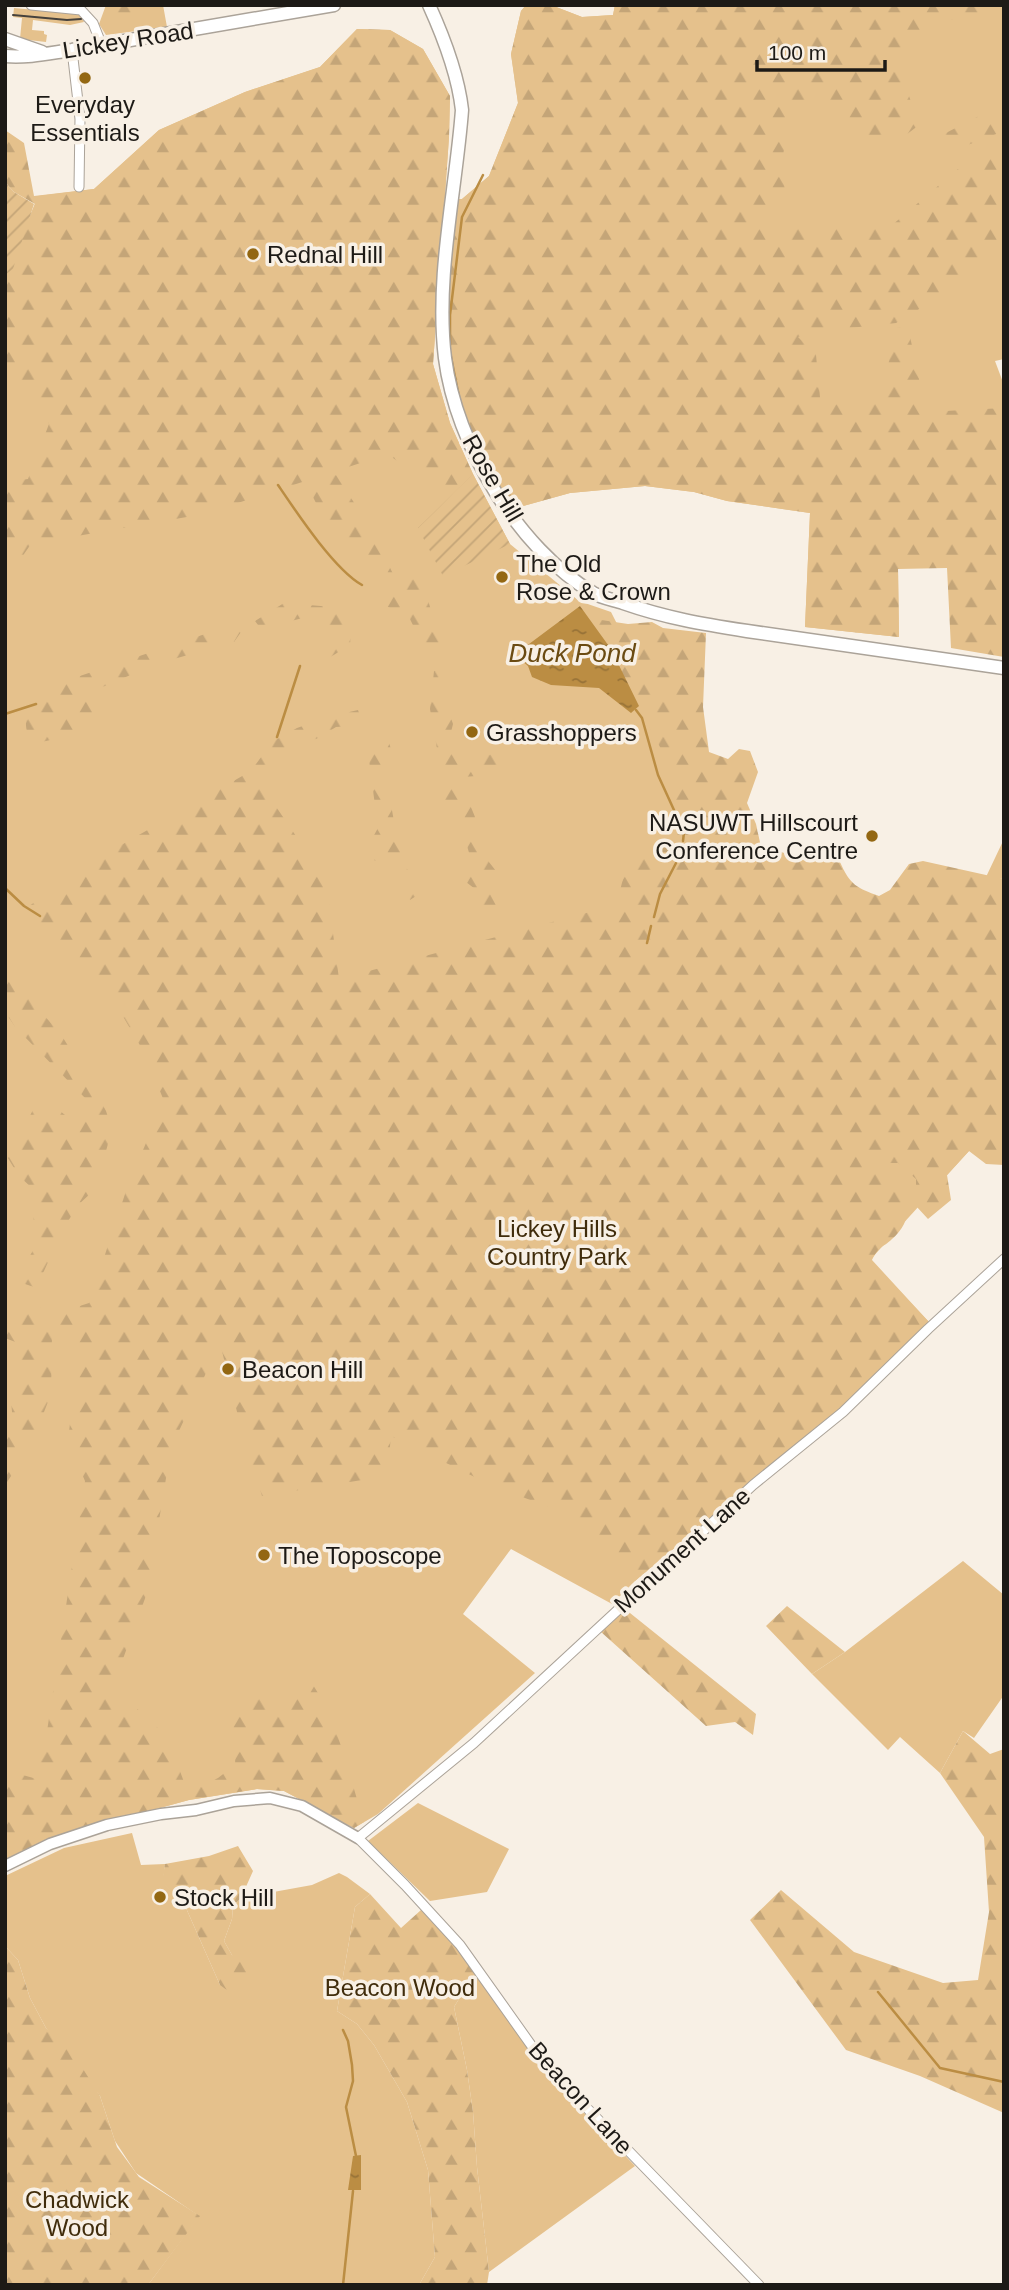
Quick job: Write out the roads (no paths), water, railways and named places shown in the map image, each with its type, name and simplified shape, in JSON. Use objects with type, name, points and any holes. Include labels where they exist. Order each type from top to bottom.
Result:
[{"type":"main road","name":"Lickey Road","points":[[5,56],[30,57],[46,52],[102,46],[334,5]]},
{"type":"main road","name":"Rose Hill","points":[[429,5],[440,29],[460,91],[462,110],[447,252],[443,326],[445,359],[456,408],[467,439],[505,507],[525,532],[560,568],[595,594],[668,618],[1004,668]]},
{"type":"main road","name":"Lickey Road","points":[[5,39],[46,52]]},
{"type":"street","points":[[31,5],[81,10],[88,16],[102,46]]},
{"type":"street","points":[[72,50],[80,119],[79,187]]},
{"type":"street","name":"Monument Lane","points":[[359,1839],[474,1743],[753,1485],[843,1412],[1004,1259]]},
{"type":"street","points":[[5,1866],[50,1844],[107,1825],[234,1801],[270,1798],[302,1806],[359,1839]]},
{"type":"street","name":"Beacon Lane","points":[[359,1839],[460,1945],[546,2066],[759,2285]]},
{"type":"water","name":"Duck Pond","points":[[580,606],[611,649],[639,706],[631,713],[599,688],[551,685],[532,677],[528,666],[520,659],[525,647]]},
{"type":"water","points":[[361,2155],[361,2190],[348,2190],[353,2156]]},
{"type":"waterway","points":[[450,345],[450,315],[462,217],[483,175]]},
{"type":"waterway","points":[[450,352],[459,397]]},
{"type":"waterway","points":[[278,485],[328,554],[362,585]]},
{"type":"waterway","points":[[277,737],[300,666]]},
{"type":"waterway","points":[[5,714],[36,704]]},
{"type":"waterway","points":[[636,710],[642,718],[658,775],[684,832],[683,841]]},
{"type":"waterway","points":[[654,917],[660,894],[676,863]]},
{"type":"waterway","points":[[5,888],[24,906],[40,916]]},
{"type":"waterway","points":[[647,943],[651,926]]},
{"type":"waterway","points":[[878,1992],[940,2068],[1004,2082]]},
{"type":"waterway","points":[[343,2030],[348,2041],[352,2065],[353,2081],[346,2107],[356,2156]]},
{"type":"waterway","points":[[343,2285],[353,2191]]},
{"type":"tram line","points":[[13,15],[81,19]]},
{"type":"place","name":"Everyday Essentials","points":[[85,78]]},
{"type":"place","name":"Rednal Hill","points":[[253,254]]},
{"type":"place","name":"The Old Rose & Crown","points":[[502,577]]},
{"type":"place","name":"Grasshoppers","points":[[472,732]]},
{"type":"place","name":"NASUWT Hillscourt Conference Centre","points":[[872,836]]},
{"type":"place","name":"Beacon Hill","points":[[228,1369]]},
{"type":"place","name":"The Toposcope","points":[[264,1555]]},
{"type":"place","name":"Stock Hill","points":[[160,1897]]},
{"type":"park label","name":"Lickey Hills Country Park","points":[[557,1242]]},
{"type":"park label","name":"Beacon Wood","points":[[400,1987]]},
{"type":"park label","name":"Chadwick Wood","points":[[77,2213]]}]
